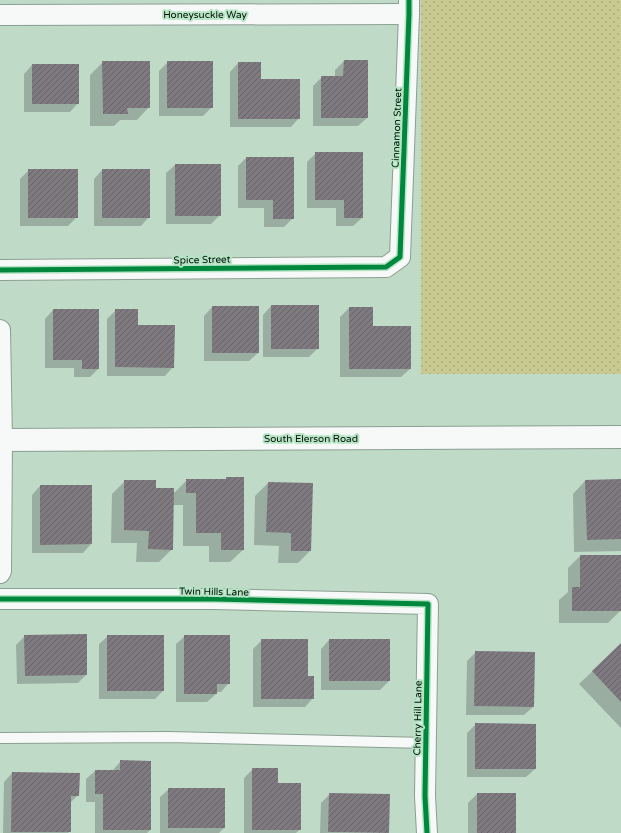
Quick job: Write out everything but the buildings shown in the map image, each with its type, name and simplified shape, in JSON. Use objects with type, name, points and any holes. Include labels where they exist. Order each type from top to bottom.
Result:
[{"type":"street","name":"Honeysuckle Way","points":[[0,15],[409,7]]},
{"type":"street","name":"Cinnamon Street","points":[[400,257],[409,7]]},
{"type":"street","name":"Spice Street","points":[[0,270],[386,266],[400,257]]},
{"type":"street","points":[[0,330],[0,573]]},
{"type":"street","name":"South Elerson Road","points":[[1,440],[621,437]]},
{"type":"street","name":"Twin Hills Lane","points":[[0,599],[206,599],[428,604]]},
{"type":"street","name":"Cherry Hill Lane","points":[[426,833],[425,796],[428,604]]},
{"type":"lane","points":[[0,738],[168,737],[426,743]]},
{"type":"green space","points":[[421,0],[621,0],[621,374],[421,374]]},
{"type":"cycle path","points":[[0,270],[386,267],[400,257],[409,0]]},
{"type":"cycle path","points":[[0,599],[214,599],[428,604],[425,796],[427,833]]}]
